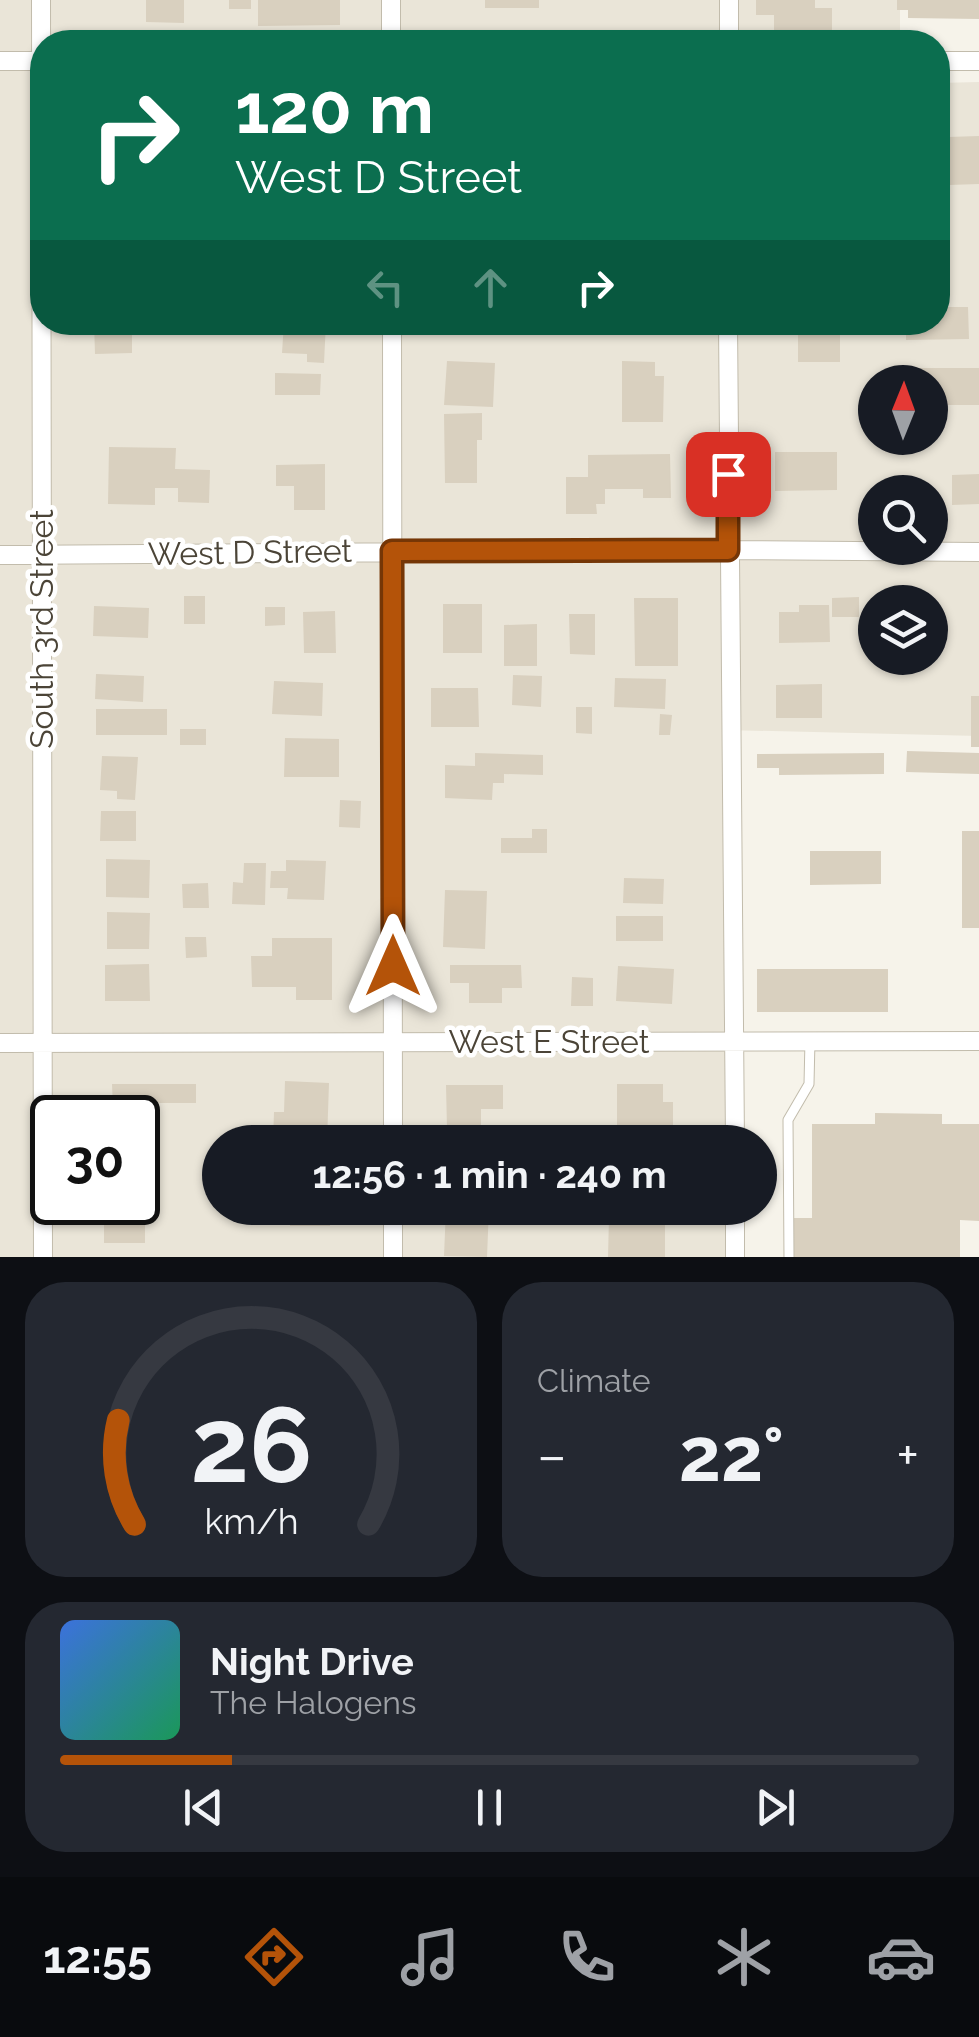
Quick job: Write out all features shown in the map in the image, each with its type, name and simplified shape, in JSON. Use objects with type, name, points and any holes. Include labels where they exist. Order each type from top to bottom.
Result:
[{"type":"street","name":"South 3rd Street","points":[[41,0],[41,30]]},
{"type":"street","points":[[391,0],[391,30]]},
{"type":"street","points":[[729,0],[729,30]]},
{"type":"street","points":[[0,61],[30,61]]},
{"type":"street","points":[[950,61],[979,61]]},
{"type":"street","name":"South 3rd Street","points":[[41,335],[43,1257]]},
{"type":"street","points":[[392,335],[393,1125]]},
{"type":"street","points":[[728,335],[735,1125]]},
{"type":"street","name":"West D Street","points":[[0,554],[979,552]]},
{"type":"street","name":"West E Street","points":[[0,1044],[979,1040]]},
{"type":"street","points":[[393,1225],[394,1257]]},
{"type":"street","points":[[734,1225],[734,1257]]},
{"type":"lane","points":[[788,1257],[788,1120],[809,1084],[810,1040]]},
{"type":"shaded area","points":[[0,0],[900,0],[900,30],[30,30],[30,335],[950,335],[950,83],[979,82],[979,736],[725,730],[727,1125],[202,1125],[202,1225],[727,1225],[727,1257],[0,1257]]},
{"type":"building","points":[[146,0],[184,0],[184,23],[146,22]]},
{"type":"building","points":[[229,0],[251,0],[251,9],[229,9]]},
{"type":"building","points":[[258,0],[340,0],[340,25],[258,26]]},
{"type":"building","points":[[485,0],[539,0],[539,8],[485,8]]},
{"type":"building","points":[[756,0],[815,0],[815,8],[832,8],[832,30],[774,30],[774,15],[756,15]]},
{"type":"building","points":[[897,0],[979,0],[979,19],[908,18],[908,10],[897,10]]},
{"type":"building","points":[[979,136],[979,184],[950,185],[950,137]]},
{"type":"building","points":[[950,307],[968,307],[969,339],[906,340],[906,335],[950,335]]},
{"type":"building","points":[[94,335],[132,335],[132,353],[95,354]]},
{"type":"building","points":[[283,335],[325,335],[324,363],[307,362],[307,354],[282,353]]},
{"type":"building","points":[[798,335],[840,335],[840,362],[798,362]]},
{"type":"building","points":[[447,361],[495,363],[493,407],[444,405]]},
{"type":"building","points":[[622,361],[655,362],[655,376],[664,376],[663,422],[622,422]]},
{"type":"building","points":[[948,368],[979,368],[979,405],[948,405]]},
{"type":"building","points":[[275,373],[321,374],[320,395],[275,395]]},
{"type":"building","points":[[482,413],[482,440],[477,440],[477,483],[445,483],[444,414]]},
{"type":"building","points":[[109,447],[176,448],[175,469],[210,470],[209,503],[178,502],[178,488],[155,488],[155,505],[108,504]]},
{"type":"building","points":[[775,452],[837,452],[837,490],[775,491]]},
{"type":"building","points":[[670,454],[671,498],[643,498],[643,489],[605,489],[605,504],[596,504],[597,514],[566,514],[566,477],[588,477],[588,455]]},
{"type":"building","points":[[325,464],[325,510],[294,510],[294,486],[276,486],[276,465]]},
{"type":"building","points":[[979,474],[979,504],[952,505],[952,475]]},
{"type":"building","points":[[184,596],[205,596],[205,624],[184,624]]},
{"type":"building","points":[[858,597],[858,617],[832,617],[832,598]]},
{"type":"building","points":[[634,598],[678,598],[678,666],[635,666]]},
{"type":"building","points":[[443,604],[482,604],[482,653],[443,653]]},
{"type":"building","points":[[799,605],[829,605],[830,642],[779,643],[779,612],[799,612]]},
{"type":"building","points":[[94,606],[149,608],[148,638],[93,636]]},
{"type":"building","points":[[265,607],[285,607],[285,625],[265,626]]},
{"type":"building","points":[[335,611],[336,653],[304,653],[303,612]]},
{"type":"building","points":[[569,614],[595,614],[595,655],[570,654]]},
{"type":"building","points":[[537,624],[537,666],[504,666],[504,625]]},
{"type":"building","points":[[96,674],[144,676],[143,702],[95,699]]},
{"type":"building","points":[[513,675],[542,676],[541,707],[512,705]]},
{"type":"building","points":[[615,678],[666,679],[665,709],[614,707]]},
{"type":"building","points":[[274,681],[323,683],[322,716],[272,714]]},
{"type":"building","points":[[822,684],[822,718],[776,718],[776,685]]},
{"type":"building","points":[[431,688],[478,688],[479,727],[431,727]]},
{"type":"building","points":[[971,696],[979,696],[979,747],[971,747]]},
{"type":"building","points":[[576,707],[592,707],[592,734],[576,733]]},
{"type":"building","points":[[96,709],[167,709],[167,735],[96,735]]},
{"type":"building","points":[[660,714],[672,715],[670,735],[659,735]]},
{"type":"building","points":[[180,729],[206,729],[206,745],[180,745]]},
{"type":"building","points":[[285,738],[339,739],[339,777],[284,777]]},
{"type":"building","points":[[907,751],[979,753],[979,774],[906,772]]},
{"type":"building","points":[[475,753],[543,755],[543,775],[504,774],[504,783],[493,783],[492,800],[445,798],[445,765],[475,766]]},
{"type":"building","points":[[884,753],[884,774],[779,775],[779,768],[757,768],[757,754]]},
{"type":"building","points":[[102,756],[138,757],[135,800],[117,799],[117,791],[100,790]]},
{"type":"building","points":[[340,800],[361,801],[360,828],[339,827]]},
{"type":"building","points":[[101,811],[136,811],[136,841],[100,841]]},
{"type":"building","points":[[532,829],[547,829],[547,853],[501,853],[501,838],[532,838]]},
{"type":"building","points":[[962,831],[979,831],[979,928],[962,928]]},
{"type":"building","points":[[810,851],[881,851],[881,884],[810,885]]},
{"type":"building","points":[[106,859],[150,860],[149,898],[106,897]]},
{"type":"building","points":[[286,860],[326,861],[324,900],[287,899],[288,888],[270,888],[271,871],[286,871]]},
{"type":"building","points":[[244,863],[266,863],[265,905],[232,904],[233,882],[243,883]]},
{"type":"building","points":[[624,878],[664,879],[663,904],[623,903]]},
{"type":"building","points":[[208,883],[209,908],[183,908],[182,884]]},
{"type":"building","points":[[445,890],[487,891],[485,949],[443,947]]},
{"type":"building","points":[[107,912],[150,913],[149,949],[107,949]]},
{"type":"building","points":[[616,916],[663,916],[663,941],[616,941]]},
{"type":"building","points":[[185,937],[206,937],[207,957],[186,958]]},
{"type":"building","points":[[272,938],[332,938],[332,1000],[296,1000],[296,987],[252,987],[251,956],[272,956]]},
{"type":"building","points":[[149,964],[150,1001],[105,1001],[105,965]]},
{"type":"building","points":[[450,965],[521,965],[522,988],[502,988],[502,1003],[469,1003],[469,983],[450,983]]},
{"type":"building","points":[[618,966],[674,969],[672,1004],[616,1001]]},
{"type":"building","points":[[757,969],[888,969],[888,1012],[757,1012]]},
{"type":"building","points":[[572,977],[593,978],[593,1006],[571,1006]]},
{"type":"building","points":[[285,1081],[329,1083],[328,1125],[274,1125],[274,1112],[284,1112]]},
{"type":"building","points":[[112,1084],[196,1084],[196,1103],[160,1103],[160,1095],[112,1095]]},
{"type":"building","points":[[617,1084],[663,1084],[663,1102],[673,1102],[673,1125],[617,1125]]},
{"type":"building","points":[[446,1085],[503,1085],[503,1109],[481,1109],[481,1125],[447,1125]]},
{"type":"building","points":[[875,1113],[942,1114],[942,1124],[979,1124],[979,1221],[960,1220],[960,1257],[791,1257],[791,1218],[812,1218],[812,1124],[875,1124]]},
{"type":"building","points":[[104,1225],[145,1225],[145,1243],[104,1243]]},
{"type":"building","points":[[445,1225],[488,1225],[487,1257],[444,1256]]},
{"type":"building","points":[[609,1225],[665,1225],[665,1257],[608,1257]]},
{"type":"route","points":[[393,966],[392,551],[728,550],[728,474]]}]
